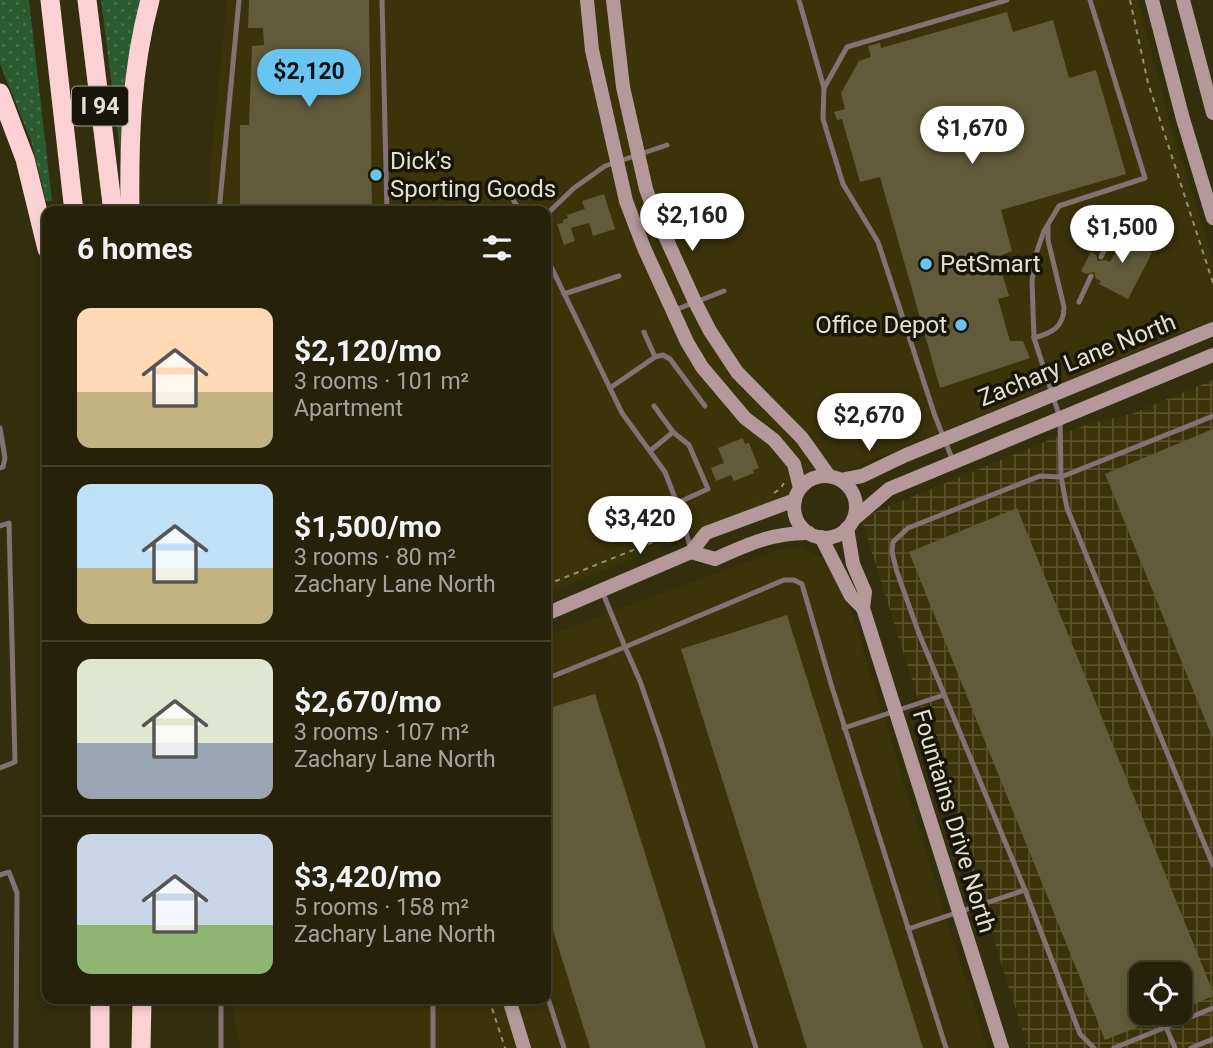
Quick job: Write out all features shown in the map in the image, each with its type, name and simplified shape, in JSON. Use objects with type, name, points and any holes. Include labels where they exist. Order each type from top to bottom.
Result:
[{"type":"highway","name":"I 94","points":[[50,0],[73,206]]},
{"type":"highway","name":"I 94","points":[[88,0],[112,206]]},
{"type":"highway","points":[[130,206],[134,75],[149,0]]},
{"type":"highway","points":[[0,93],[25,159],[42,229]]},
{"type":"highway","points":[[100,1004],[100,1048]]},
{"type":"highway","points":[[141,1048],[142,1004]]},
{"type":"street","points":[[587,0],[592,50],[617,162],[626,201],[643,248],[687,342],[702,367],[745,418],[774,440],[794,464],[798,494],[797,519],[815,535]]},
{"type":"street","points":[[612,0],[623,87],[638,155],[655,214],[695,302],[737,372],[802,438],[835,478],[848,486],[855,502],[850,524],[840,534],[782,534],[762,538],[715,559],[691,552]]},
{"type":"street","points":[[1152,0],[1176,94],[1213,218]]},
{"type":"street","points":[[1183,0],[1213,113]]},
{"type":"street","name":"Zachary Lane North","points":[[835,478],[862,476],[944,439],[1213,328]]},
{"type":"street","name":"Zachary Lane North","points":[[850,524],[889,489],[1213,355]]},
{"type":"street","points":[[551,612],[691,552],[706,533],[798,494],[813,478],[835,478]]},
{"type":"street","name":"Fountains Drive North","points":[[850,524],[853,564],[865,592],[863,608],[1002,1048]]},
{"type":"street","name":"Fountains Drive North","points":[[815,535],[851,596],[863,608]]},
{"type":"street","points":[[511,1004],[524,1048]]},
{"type":"lane","points":[[220,206],[239,0]]},
{"type":"lane","points":[[382,0],[387,206]]},
{"type":"lane","points":[[799,0],[824,88],[823,119],[843,184],[878,242],[934,416],[953,461]]},
{"type":"lane","points":[[824,88],[848,47],[1007,0]]},
{"type":"lane","points":[[1090,0],[1145,178],[1059,206],[1048,223],[1036,254],[1031,281],[1034,338],[1060,418],[1061,477],[1067,508],[1213,865]]},
{"type":"lane","points":[[551,210],[589,175],[667,145]]},
{"type":"lane","points":[[512,198],[517,206]]},
{"type":"lane","points":[[1101,257],[1111,235],[1121,222],[1133,215]]},
{"type":"lane","points":[[1034,338],[1050,333],[1059,326],[1064,317],[1048,240],[1048,223]]},
{"type":"lane","points":[[551,267],[622,413],[665,472],[691,552]]},
{"type":"lane","points":[[564,294],[620,276]]},
{"type":"lane","points":[[1079,302],[1091,276]]},
{"type":"lane","points":[[674,310],[724,291]]},
{"type":"lane","points":[[644,332],[655,357]]},
{"type":"lane","points":[[610,388],[655,357],[663,355],[670,359],[705,406]]},
{"type":"lane","points":[[654,406],[673,432],[689,445],[708,489],[677,503]]},
{"type":"lane","points":[[1094,1048],[1080,1034],[944,695],[897,572],[892,552],[893,542],[908,528],[1040,476],[1061,477],[1213,416]]},
{"type":"lane","points":[[0,428],[5,458],[3,467],[0,468]]},
{"type":"lane","points":[[650,451],[673,432]]},
{"type":"lane","points":[[0,526],[9,523],[15,762],[0,768]]},
{"type":"lane","points":[[551,677],[784,580],[794,580],[802,584],[844,727],[946,1048]]},
{"type":"lane","points":[[602,591],[662,742],[756,1048]]},
{"type":"lane","points":[[844,727],[944,695]]},
{"type":"lane","points":[[0,875],[9,872],[17,893],[16,1048]]},
{"type":"lane","points":[[908,929],[1024,890]]},
{"type":"lane","points":[[221,1004],[221,1048]]},
{"type":"lane","points":[[433,1004],[433,1048]]},
{"type":"lane","points":[[550,1004],[564,1048]]},
{"type":"lane","points":[[1114,1048],[1213,1008]]},
{"type":"lane","points":[[1166,1027],[1175,1048]]},
{"type":"lane","points":[[1191,1048],[1213,1040]]},
{"type":"path","points":[[1129,0],[1149,83],[1213,283]]},
{"type":"path","points":[[771,495],[786,481]]},
{"type":"path","points":[[551,584],[685,529]]},
{"type":"path","points":[[491,1004],[505,1048]]},
{"type":"shaded area","points":[[227,0],[1138,0],[1170,123],[1213,258],[1213,320],[551,592],[551,206],[209,206],[209,177]]},
{"type":"shaded area","points":[[1213,380],[1213,1048],[1028,1048],[861,518],[1088,424],[1132,414]]},
{"type":"shaded area","points":[[801,548],[828,560],[846,596],[987,1048],[240,1048],[232,1004],[551,1004],[551,634],[782,549]]},
{"type":"green space","points":[[0,0],[29,0],[52,201],[46,201],[31,141],[0,64]]},
{"type":"green space","points":[[101,0],[145,0],[121,159]]},
{"type":"building","points":[[249,0],[369,0],[372,206],[240,206],[240,125],[249,125],[252,46],[264,45],[263,28],[248,28]]},
{"type":"building","points":[[1007,12],[1013,32],[1053,20],[1069,78],[1096,70],[1126,174],[1001,210],[1012,251],[997,257],[1009,296],[998,299],[1010,341],[1023,341],[1030,358],[940,388],[880,177],[860,182],[842,119],[837,120],[834,112],[845,109],[841,93],[859,61],[871,57],[868,46],[880,43],[881,48]]},
{"type":"building","points":[[604,194],[615,229],[593,236],[589,223],[571,228],[575,241],[564,245],[557,224],[563,223],[563,220],[568,218],[567,215],[585,209],[582,201]]},
{"type":"building","points":[[1129,230],[1154,243],[1150,252],[1152,253],[1128,299],[1099,284],[1101,281],[1096,279],[1094,272],[1086,274],[1081,271],[1091,252],[1096,255],[1098,261],[1110,262]]},
{"type":"building","points":[[1213,429],[1213,739],[1105,474]]},
{"type":"building","points":[[743,438],[745,444],[749,443],[759,468],[753,470],[754,473],[734,481],[731,475],[716,481],[711,468],[724,463],[718,448]]},
{"type":"building","points":[[1017,508],[1213,996],[1192,1005],[1192,962],[1129,962],[1129,1025],[1142,1025],[1105,1040],[909,552]]},
{"type":"building","points":[[787,615],[923,1048],[807,1048],[681,649]]},
{"type":"building","points":[[595,694],[706,1048],[590,1048],[551,924],[551,707]]},
{"type":"place","name":"Dick's Sporting Goods","points":[[376,175]]},
{"type":"place","name":"PetSmart","points":[[926,264]]},
{"type":"place","name":"Office Depot","points":[[961,325]]}]
